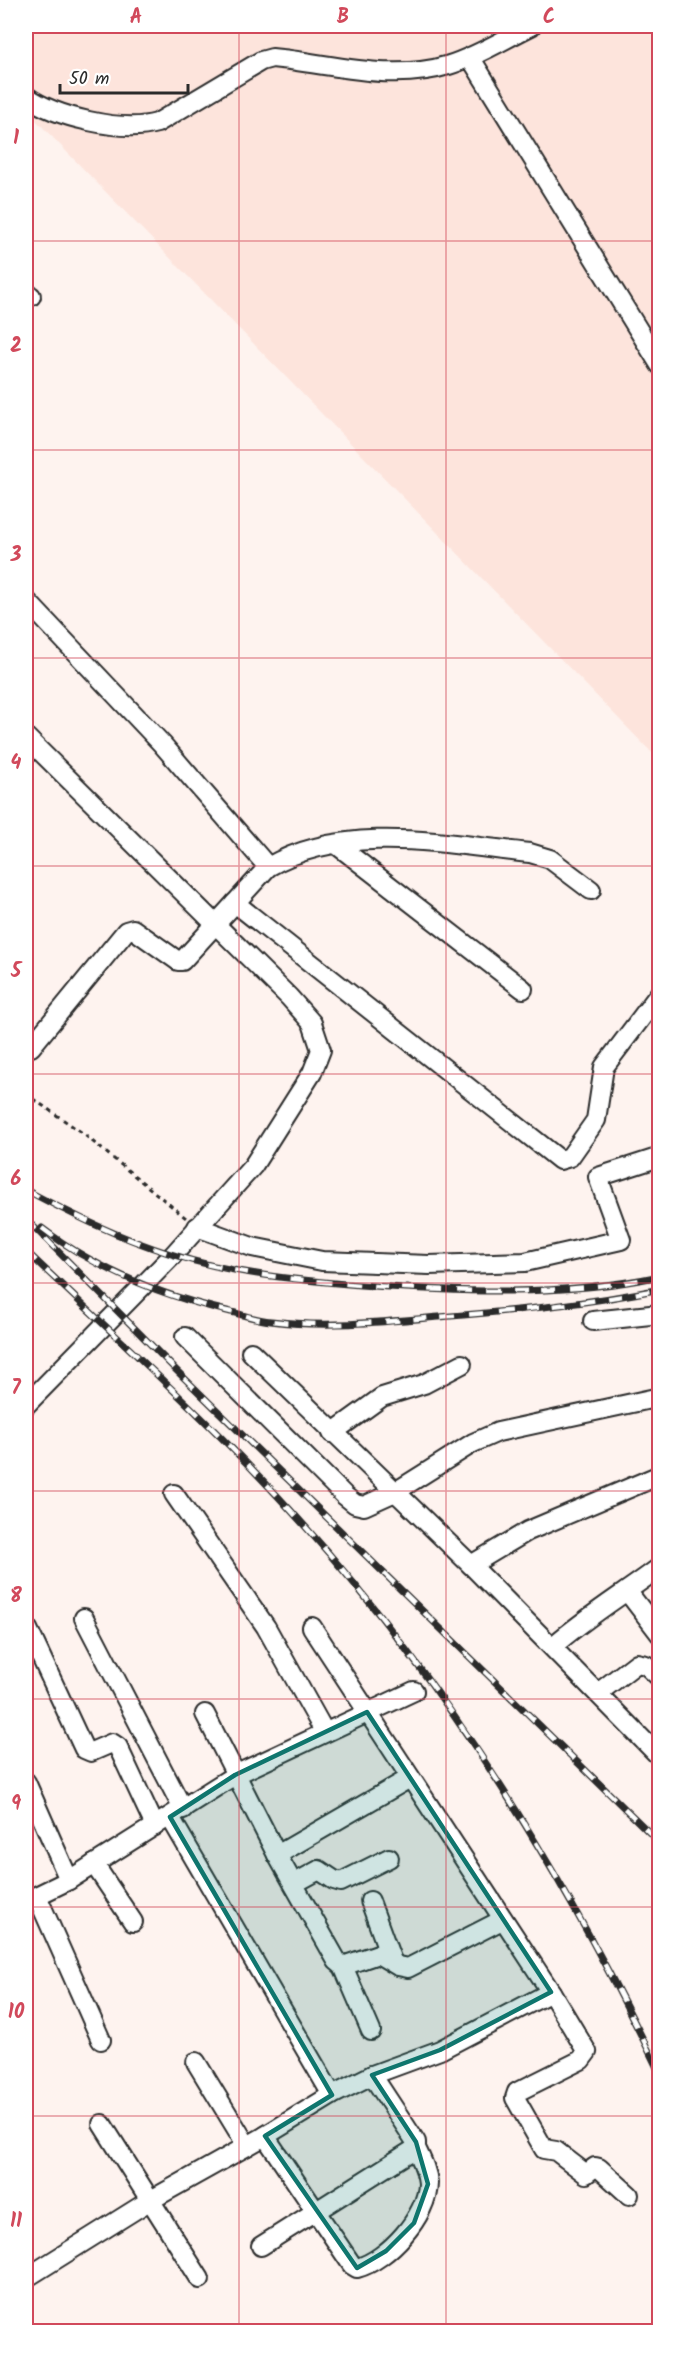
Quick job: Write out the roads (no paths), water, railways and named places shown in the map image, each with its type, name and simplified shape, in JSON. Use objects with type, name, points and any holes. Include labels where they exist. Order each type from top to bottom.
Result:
[{"type":"street","points":[[26,96],[50,110],[127,128],[142,127],[157,123],[261,62],[272,58],[392,73],[446,66],[470,57],[531,26]]},
{"type":"street","points":[[470,57],[660,365]]},
{"type":"street","points":[[26,600],[162,744],[268,867]]},
{"type":"street","points":[[26,737],[158,865],[305,1014],[312,1023],[321,1050],[312,1072],[254,1166],[173,1255],[26,1405]]},
{"type":"street","points":[[31,1047],[126,931],[133,929],[140,932],[178,961],[183,961],[268,867],[279,861],[337,845],[388,840],[530,853],[550,859],[591,890]]},
{"type":"street","points":[[337,845],[523,989]]},
{"type":"street","points":[[235,903],[560,1160],[570,1157],[596,1120],[604,1067],[660,993]]},
{"type":"street","points":[[197,1227],[252,1247],[322,1261],[429,1265],[525,1262],[621,1240],[598,1178],[660,1157]]},
{"type":"street","points":[[593,1321],[660,1314]]},
{"type":"street","points":[[185,1337],[355,1504],[364,1506],[395,1492],[473,1443],[498,1432],[660,1397]]},
{"type":"street","points":[[251,1352],[553,1646],[660,1757]]},
{"type":"street","points":[[332,1432],[382,1397],[424,1384],[462,1364]]},
{"type":"street","points":[[471,1565],[528,1530],[660,1475]]},
{"type":"street","points":[[174,1494],[266,1627],[324,1731]]},
{"type":"street","points":[[553,1646],[578,1623],[660,1567]]},
{"type":"street","points":[[627,1591],[660,1634]]},
{"type":"street","points":[[84,1618],[169,1817]]},
{"type":"street","points":[[312,1627],[587,2052],[581,2060],[517,2092],[515,2098],[544,2149],[556,2151],[586,2174],[595,2167],[600,2168],[629,2195]]},
{"type":"street","points":[[28,1629],[84,1749],[91,1752],[112,1743],[118,1747],[169,1817],[332,2095]]},
{"type":"street","points":[[598,1693],[637,1663],[646,1665],[660,1678]]},
{"type":"street","points":[[101,2040],[31,1899],[69,1880],[235,1775],[324,1731],[414,1691]]},
{"type":"street","points":[[205,1714],[278,1855],[337,1961],[343,1966],[371,2031]]},
{"type":"street","points":[[278,1855],[410,1778]]},
{"type":"street","points":[[28,1792],[69,1880]]},
{"type":"street","points":[[295,1883],[319,1870],[341,1882],[389,1858]]},
{"type":"street","points":[[94,1864],[133,1922]]},
{"type":"street","points":[[370,1901],[392,1961]]},
{"type":"street","points":[[343,1966],[378,1954],[398,1966],[408,1968],[502,1920]]},
{"type":"street","points":[[26,2278],[149,2201],[265,2136],[332,2095],[372,2075],[440,2050],[550,1992]]},
{"type":"street","points":[[196,2062],[247,2146]]},
{"type":"street","points":[[265,2136],[352,2265],[357,2268],[363,2267],[397,2241],[414,2223],[421,2209],[428,2184],[416,2142],[372,2075]]},
{"type":"street","points":[[102,2124],[200,2279]]},
{"type":"street","points":[[261,2246],[416,2148]]},
{"type":"railway","points":[[26,1190],[97,1225],[151,1247],[217,1267],[264,1275],[312,1281],[472,1291],[548,1290],[623,1283],[660,1276]]},
{"type":"railway","points":[[26,1219],[176,1370],[660,1843]]},
{"type":"railway","points":[[42,1228],[108,1269],[156,1290],[206,1306],[271,1321],[334,1324],[397,1321],[550,1306],[660,1289]]},
{"type":"railway","points":[[26,1251],[237,1453],[303,1524],[357,1587],[407,1651],[456,1718],[544,1856],[585,1928],[660,2074]]}]
